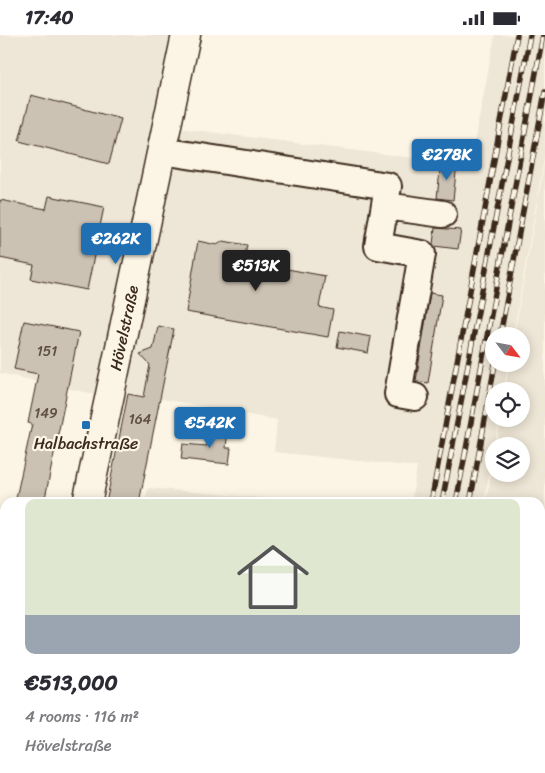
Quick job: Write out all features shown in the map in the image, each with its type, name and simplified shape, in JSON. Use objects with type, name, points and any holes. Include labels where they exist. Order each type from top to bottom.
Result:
[{"type":"main road","name":"Hövelstraße","points":[[88,497],[186,35]]},
{"type":"lane","points":[[162,151],[388,186],[378,246],[422,254],[398,394],[415,397]]},
{"type":"lane","points":[[385,206],[443,214]]},
{"type":"shaded area","points":[[0,35],[183,35],[107,397],[0,373]]},
{"type":"shaded area","points":[[495,35],[545,35],[545,153],[515,327],[485,327],[485,373],[506,373],[505,382],[485,382],[485,427],[498,427],[496,437],[485,437],[485,482],[488,482],[485,497],[412,497],[417,467],[274,452],[277,420],[113,390],[170,127],[470,165]]},
{"type":"shaded area","points":[[545,159],[545,497],[487,497],[490,482],[530,482],[530,437],[497,437],[499,427],[530,427],[530,382],[506,382],[508,373],[530,373],[530,327],[516,327]]},
{"type":"shaded area","points":[[148,488],[251,497],[146,497]]},
{"type":"building","points":[[31,95],[121,119],[109,164],[19,141]]},
{"type":"building","points":[[441,161],[457,163],[453,200],[437,198]]},
{"type":"building","points":[[49,196],[104,207],[87,290],[31,279],[34,265],[0,258],[0,200],[46,209]]},
{"type":"building","points":[[435,228],[461,230],[458,249],[434,246]]},
{"type":"building","points":[[198,241],[217,245],[223,241],[247,245],[244,261],[325,276],[319,307],[333,310],[328,337],[186,312]]},
{"type":"building","points":[[430,293],[442,295],[428,383],[416,381]]},
{"type":"building","points":[[24,321],[79,332],[45,497],[16,497],[32,424],[28,423],[38,374],[14,369]]},
{"type":"building","points":[[158,326],[174,329],[140,497],[107,497],[128,394],[144,397],[150,365],[140,354],[153,349]]},
{"type":"building","points":[[340,331],[371,337],[368,353],[337,347]]},
{"type":"building","points":[[208,428],[228,430],[226,448],[231,448],[229,464],[181,459],[183,444],[207,446]]},
{"type":"railway","points":[[432,497],[517,35]]},
{"type":"railway","points":[[443,497],[530,35]]},
{"type":"railway","points":[[457,497],[543,35]]},
{"type":"railway","points":[[502,327],[545,92]]},
{"type":"railway","points":[[471,497],[493,373]]},
{"type":"place","name":"Halbachstraße","points":[[86,425]]}]
